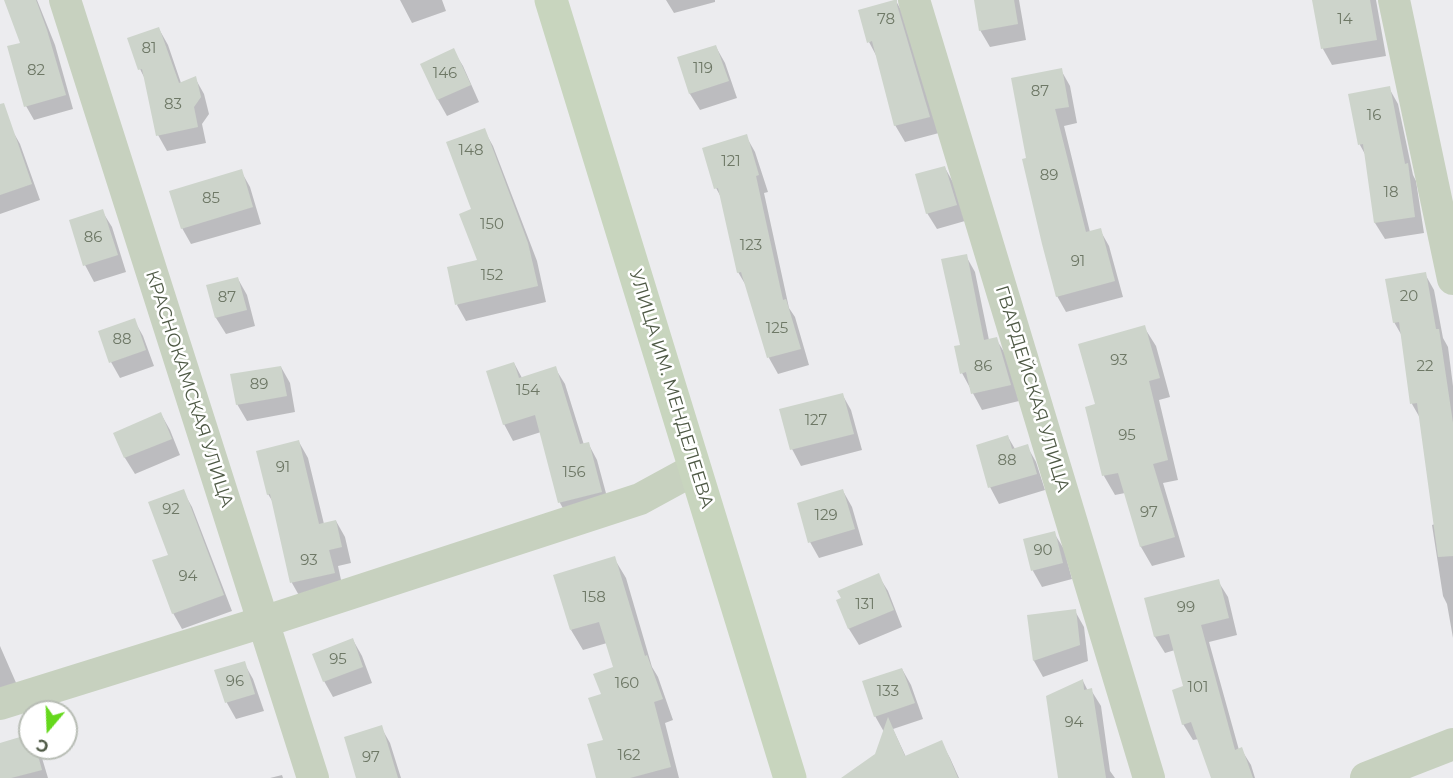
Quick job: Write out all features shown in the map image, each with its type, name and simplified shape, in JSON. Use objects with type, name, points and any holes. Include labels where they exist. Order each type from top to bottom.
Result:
[{"type":"main road","name":"УЛИЦА ИМ. МЕНДЕЛЕЕВА","points":[[552,0],[790,778]]},
{"type":"street","name":"КРАСНОКАМСКАЯ УЛИЦА","points":[[65,0],[313,778]]},
{"type":"street","name":"ГВАРДЕЙСКАЯ УЛИЦА","points":[[914,0],[1149,778]]},
{"type":"street","points":[[1394,0],[1453,279]]},
{"type":"street","points":[[0,704],[264,622],[640,499],[695,469]]},
{"type":"street","points":[[1366,778],[1453,744]]},
{"type":"building","points":[[4,0],[36,0],[66,95],[24,107],[7,46],[20,43]]},
{"type":"building","points":[[897,0],[930,117],[894,126],[872,41],[867,43],[858,10]]},
{"type":"building","points":[[974,0],[1014,0],[1018,24],[979,31]]},
{"type":"building","points":[[1312,0],[1370,0],[1377,40],[1321,49]]},
{"type":"building","points":[[159,27],[179,83],[196,76],[201,97],[194,107],[198,127],[156,136],[142,69],[138,70],[127,38]]},
{"type":"building","points":[[716,45],[729,81],[689,94],[677,57]]},
{"type":"building","points":[[454,48],[471,85],[437,100],[420,64]]},
{"type":"building","points":[[1062,68],[1069,107],[1055,109],[1086,232],[1101,228],[1115,281],[1056,297],[1022,159],[1026,158],[1011,78]]},
{"type":"building","points":[[1390,86],[1405,164],[1408,163],[1415,217],[1374,223],[1363,144],[1358,145],[1348,94]]},
{"type":"building","points":[[4,103],[32,184],[0,195],[0,104]]},
{"type":"building","points":[[485,128],[528,243],[538,286],[455,305],[447,267],[477,260],[459,214],[471,209],[446,142]]},
{"type":"building","points":[[747,134],[759,175],[756,176],[783,300],[786,299],[801,349],[767,358],[741,272],[737,273],[718,188],[714,189],[702,148]]},
{"type":"building","points":[[945,166],[957,205],[926,214],[915,174]]},
{"type":"building","points":[[242,169],[253,207],[181,229],[169,191]]},
{"type":"building","points":[[103,209],[118,255],[83,266],[69,220]]},
{"type":"building","points":[[967,254],[984,340],[997,337],[1011,385],[971,394],[966,372],[960,374],[954,346],[960,345],[941,259]]},
{"type":"building","points":[[1426,272],[1436,329],[1439,329],[1453,423],[1453,556],[1438,557],[1417,403],[1410,404],[1399,322],[1393,323],[1385,279]]},
{"type":"building","points":[[238,277],[247,310],[215,318],[206,285]]},
{"type":"building","points":[[135,318],[146,350],[109,363],[98,331]]},
{"type":"building","points":[[1145,325],[1160,378],[1149,381],[1168,460],[1153,464],[1175,537],[1140,547],[1118,473],[1102,476],[1085,407],[1095,404],[1078,344]]},
{"type":"building","points":[[514,362],[519,378],[556,366],[580,444],[589,442],[602,492],[558,503],[535,415],[503,425],[486,371]]},
{"type":"building","points":[[281,366],[287,396],[236,405],[230,374]]},
{"type":"building","points":[[843,393],[854,434],[790,450],[779,409]]},
{"type":"building","points":[[161,412],[172,439],[124,458],[113,433]]},
{"type":"building","points":[[1008,435],[1012,449],[1028,444],[1037,474],[988,488],[976,445]]},
{"type":"building","points":[[299,440],[319,524],[336,520],[342,547],[329,550],[335,573],[290,583],[270,494],[267,495],[256,451]]},
{"type":"building","points":[[184,489],[224,595],[172,614],[152,560],[168,555],[148,502]]},
{"type":"building","points":[[843,489],[855,529],[808,543],[797,503]]},
{"type":"building","points":[[1055,531],[1063,563],[1031,571],[1023,539]]},
{"type":"building","points":[[615,556],[645,656],[647,655],[663,699],[654,702],[671,767],[630,778],[596,778],[587,744],[603,740],[588,698],[601,694],[593,674],[613,667],[599,622],[570,630],[553,575]]},
{"type":"building","points":[[879,573],[894,610],[848,629],[836,600],[841,598],[837,591]]},
{"type":"building","points":[[1219,579],[1229,618],[1201,625],[1235,750],[1242,747],[1253,778],[1211,778],[1191,722],[1182,725],[1172,690],[1183,686],[1169,634],[1154,637],[1144,598]]},
{"type":"building","points":[[1076,609],[1080,645],[1033,661],[1027,615]]},
{"type":"building","points":[[353,638],[363,667],[323,682],[312,654]]},
{"type":"building","points":[[245,661],[255,694],[225,703],[214,670]]},
{"type":"building","points":[[902,668],[915,703],[874,717],[862,681]]},
{"type":"building","points":[[1083,679],[1084,690],[1092,688],[1106,778],[1058,778],[1046,696]]},
{"type":"building","points":[[888,717],[905,756],[942,740],[958,778],[841,778],[875,754]]},
{"type":"building","points":[[382,725],[398,778],[356,778],[344,737]]},
{"type":"building","points":[[18,738],[18,760],[39,760],[42,770],[11,778],[0,778],[0,743]]}]
